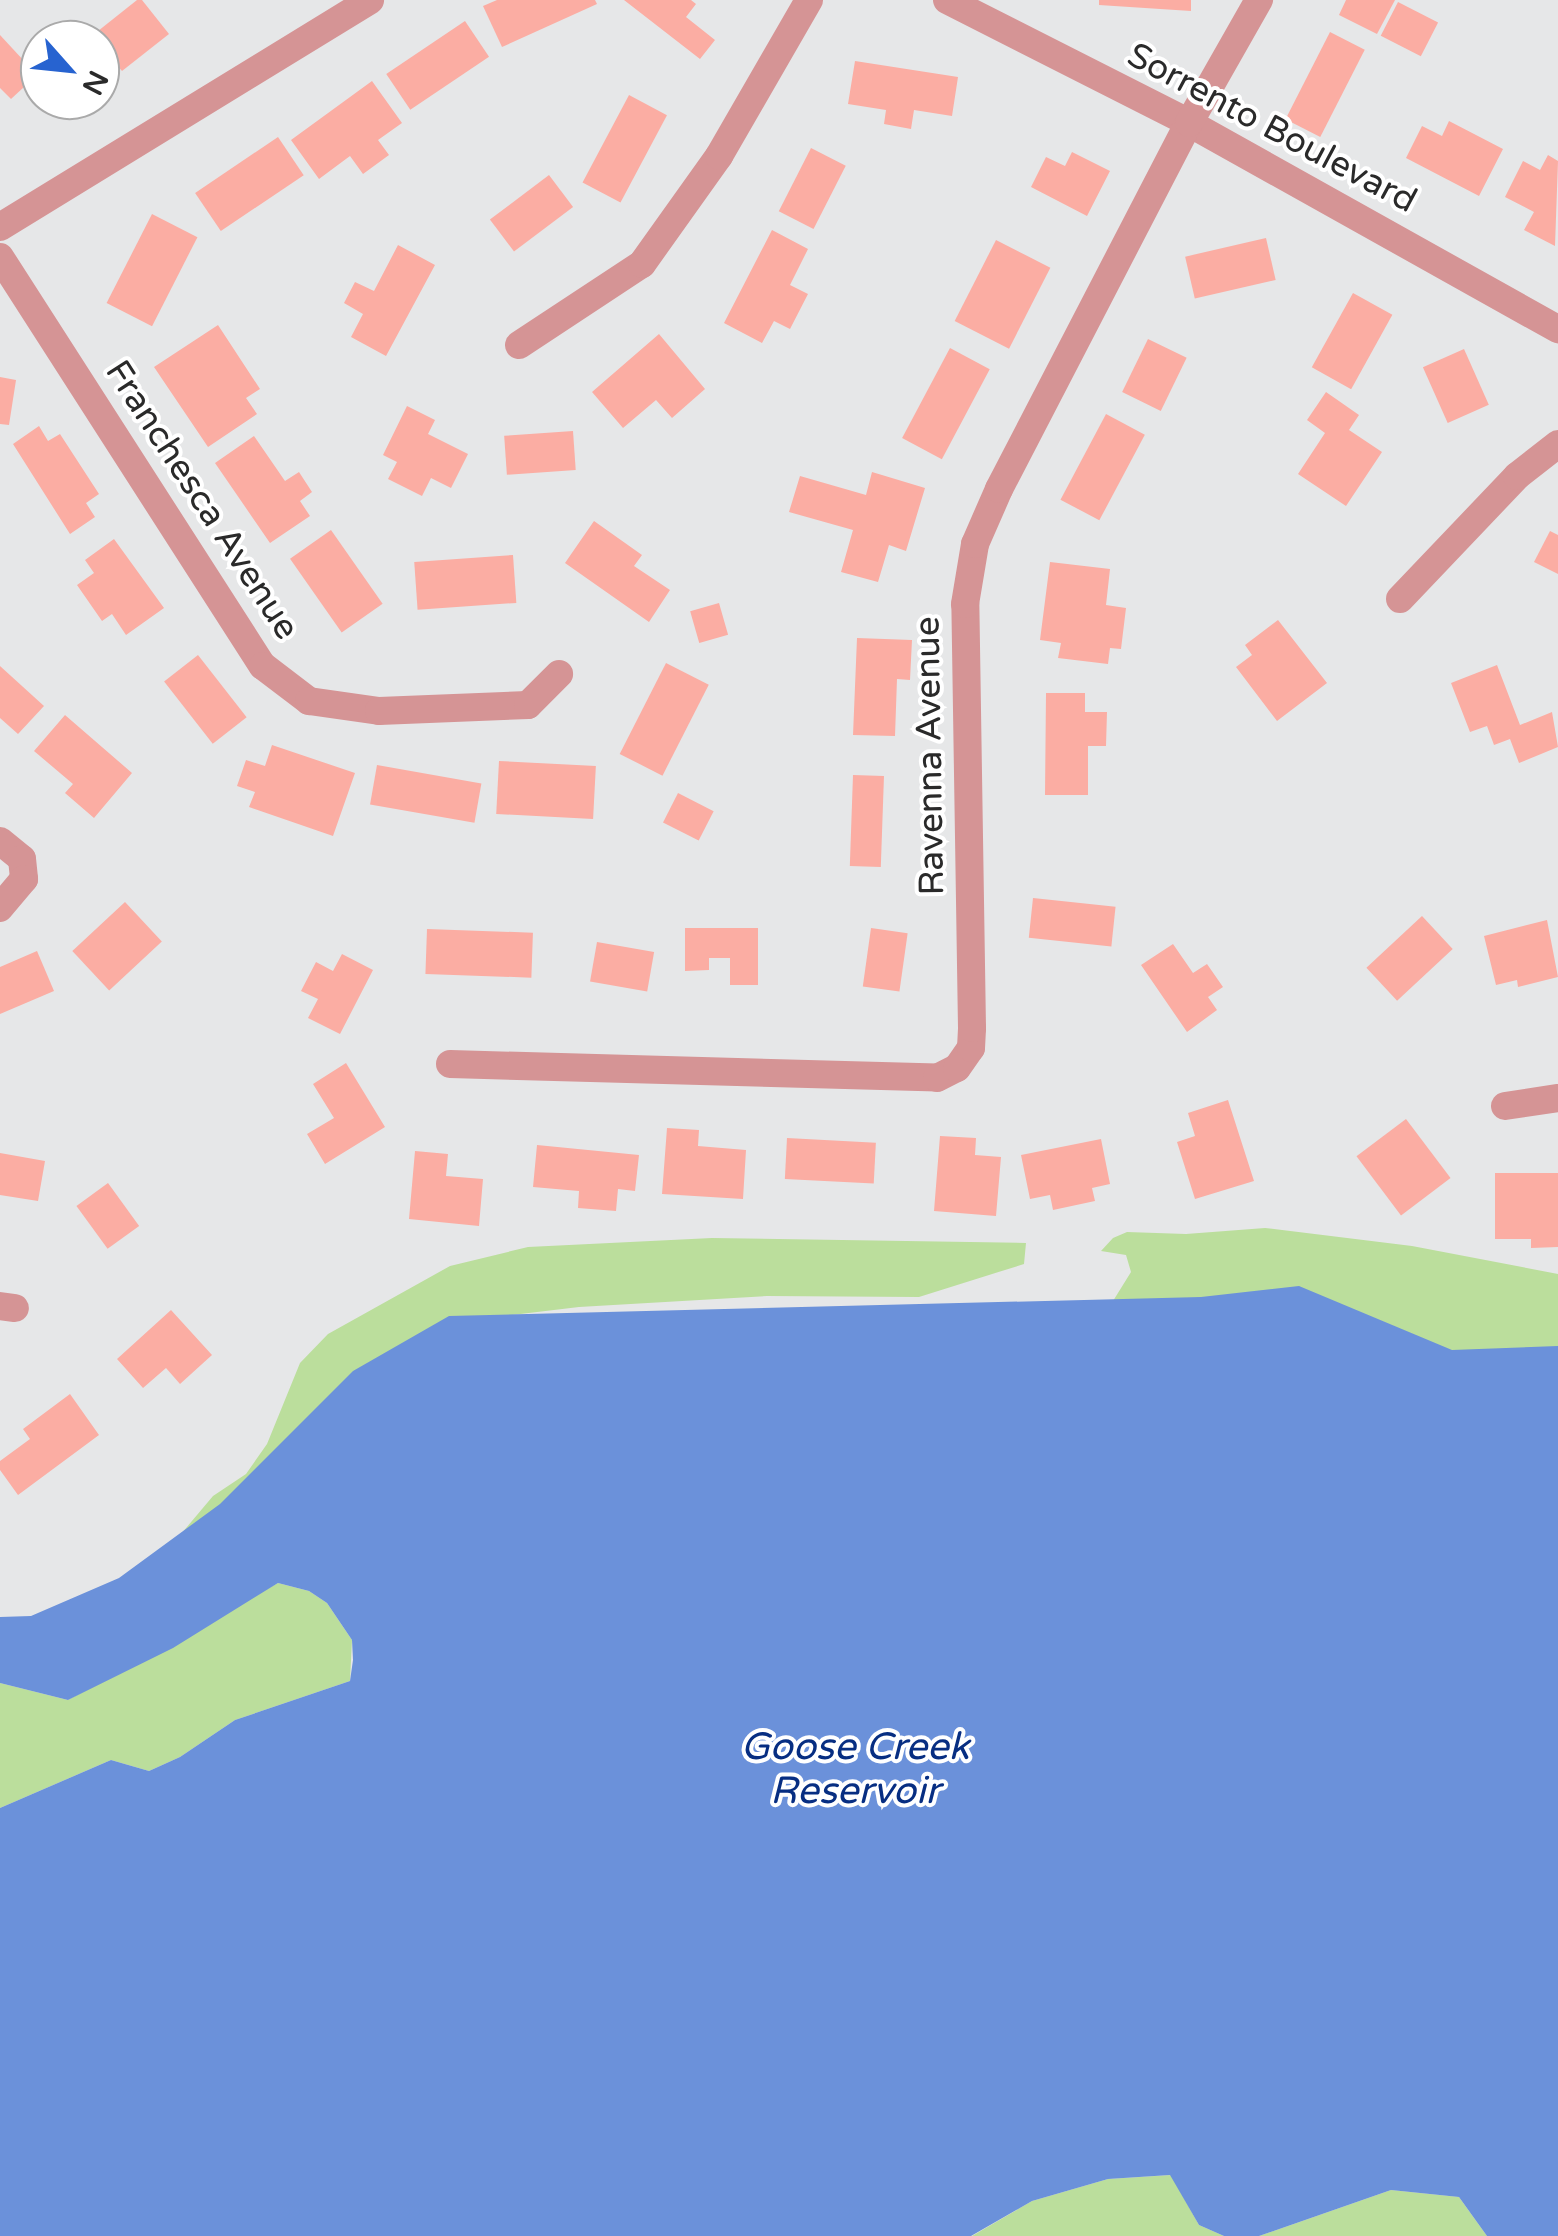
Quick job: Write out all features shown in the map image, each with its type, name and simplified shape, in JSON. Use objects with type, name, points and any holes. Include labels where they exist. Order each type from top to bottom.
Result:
[{"type":"street","points":[[0,226],[370,0]]},
{"type":"street","points":[[519,345],[642,264],[719,156],[810,0]]},
{"type":"street","name":"Sorrento Boulevard","points":[[947,0],[1189,124],[1558,329]]},
{"type":"street","name":"Ravenna Avenue","points":[[450,1064],[938,1078],[958,1068],[972,1048],[964,604],[975,544],[999,489],[1189,124],[1259,0]]},
{"type":"street","name":"Franchesca Avenue","points":[[0,257],[262,666],[278,678],[309,701],[379,711],[528,705],[558,674]]},
{"type":"street","points":[[1400,599],[1517,476],[1558,444]]},
{"type":"street","points":[[0,841],[22,859],[24,879],[0,908]]},
{"type":"street","points":[[1505,1106],[1558,1098]]},
{"type":"green space","points":[[1265,1228],[1412,1246],[1558,1274],[1558,1526],[1113,1301],[1131,1272],[1126,1255],[1101,1251],[1113,1238],[1127,1232],[1186,1234]]},
{"type":"green space","points":[[712,1238],[1026,1243],[1024,1264],[919,1297],[767,1296],[579,1307],[446,1323],[144,1578],[213,1496],[246,1474],[267,1444],[300,1363],[328,1334],[450,1266],[528,1247]]},
{"type":"green space","points":[[278,1583],[309,1591],[327,1603],[352,1640],[350,1681],[235,1720],[180,1757],[149,1771],[111,1760],[0,1808],[0,1683],[68,1700]]},
{"type":"green space","points":[[1171,2175],[1199,2225],[1224,2236],[972,2236],[1032,2201],[1108,2179]]},
{"type":"green space","points":[[1391,2190],[1459,2197],[1487,2236],[1259,2236]]},
{"type":"water","name":"Goose Creek Reservoir","points":[[1299,1286],[1452,1350],[1558,1346],[1558,2236],[1487,2236],[1459,2197],[1391,2190],[1259,2236],[1224,2236],[1199,2225],[1170,2175],[1108,2179],[1032,2201],[971,2236],[0,2236],[0,1808],[111,1760],[149,1771],[180,1757],[235,1720],[350,1681],[353,1660],[352,1640],[327,1603],[309,1591],[278,1583],[173,1648],[68,1700],[0,1683],[0,1617],[31,1616],[119,1578],[220,1504],[353,1371],[449,1316],[1201,1297]]},
{"type":"building","points":[[142,0],[169,34],[122,71],[120,20],[112,20]]},
{"type":"building","points":[[497,0],[595,0],[597,4],[502,47],[483,6]]},
{"type":"building","points":[[624,0],[691,0],[696,4],[686,17],[715,40],[700,59]]},
{"type":"building","points":[[1099,0],[1191,0],[1191,11],[1099,5]]},
{"type":"building","points":[[1346,0],[1395,0],[1377,34],[1339,15]]},
{"type":"building","points":[[1398,2],[1438,22],[1421,56],[1381,36]]},
{"type":"building","points":[[465,21],[489,57],[410,110],[386,74]]},
{"type":"building","points":[[1330,32],[1365,50],[1320,137],[1286,119]]},
{"type":"building","points":[[0,35],[20,57],[20,91],[11,99],[0,88]]},
{"type":"building","points":[[855,61],[958,77],[952,116],[914,110],[911,129],[884,124],[886,110],[848,104]]},
{"type":"building","points":[[372,81],[402,123],[378,140],[389,155],[363,174],[350,156],[319,179],[291,140]]},
{"type":"building","points":[[629,95],[667,115],[620,203],[583,182]]},
{"type":"building","points":[[1449,121],[1503,149],[1479,196],[1406,158],[1422,126],[1442,136]]},
{"type":"building","points":[[278,137],[304,175],[221,231],[195,193]]},
{"type":"building","points":[[811,148],[846,166],[814,229],[779,211]]},
{"type":"building","points":[[1072,152],[1110,171],[1087,216],[1031,187],[1046,157],[1065,166]]},
{"type":"building","points":[[1548,155],[1558,161],[1555,246],[1524,230],[1534,212],[1505,197],[1523,161],[1540,170]]},
{"type":"building","points":[[549,175],[573,207],[514,251],[490,220]]},
{"type":"building","points":[[152,214],[197,237],[152,326],[107,303]]},
{"type":"building","points":[[772,230],[808,249],[790,285],[808,294],[790,329],[774,321],[762,343],[724,323]]},
{"type":"building","points":[[1266,238],[1276,280],[1195,299],[1185,257]]},
{"type":"building","points":[[996,240],[1050,268],[1009,349],[955,321]]},
{"type":"building","points":[[398,245],[435,265],[386,356],[351,337],[363,314],[344,303],[355,282],[374,291]]},
{"type":"building","points":[[1353,293],[1392,315],[1351,389],[1312,367]]},
{"type":"building","points":[[218,325],[260,389],[246,398],[257,414],[208,447],[154,367]]},
{"type":"building","points":[[659,334],[705,389],[672,418],[656,400],[623,428],[592,392]]},
{"type":"building","points":[[1148,339],[1187,358],[1161,411],[1122,392]]},
{"type":"building","points":[[950,348],[990,369],[942,459],[902,438]]},
{"type":"building","points":[[1464,349],[1489,405],[1448,423],[1423,367]]},
{"type":"building","points":[[0,377],[16,380],[9,425],[0,424]]},
{"type":"building","points":[[1326,392],[1359,415],[1349,430],[1382,452],[1346,506],[1298,474],[1325,433],[1307,420]]},
{"type":"building","points":[[407,406],[435,420],[428,434],[468,454],[451,488],[431,478],[422,496],[388,479],[397,462],[383,455]]},
{"type":"building","points":[[1106,414],[1145,435],[1099,520],[1060,500]]},
{"type":"building","points":[[39,426],[48,441],[60,434],[99,494],[86,503],[95,517],[70,534],[13,444]]},
{"type":"building","points":[[573,431],[576,470],[507,475],[504,436]]},
{"type":"building","points":[[254,436],[285,481],[299,472],[312,492],[300,501],[310,516],[270,543],[215,463]]},
{"type":"building","points":[[872,472],[925,488],[906,551],[889,545],[878,582],[841,572],[853,530],[789,512],[800,476],[866,495]]},
{"type":"building","points":[[594,521],[642,555],[634,566],[670,590],[649,622],[565,563]]},
{"type":"building","points":[[331,530],[383,604],[342,632],[290,559]]},
{"type":"building","points":[[1550,531],[1558,535],[1558,574],[1534,562]]},
{"type":"building","points":[[114,539],[164,608],[126,635],[112,614],[102,621],[77,585],[94,573],[85,560]]},
{"type":"building","points":[[513,555],[516,603],[418,610],[414,562]]},
{"type":"building","points":[[1050,562],[1110,569],[1106,605],[1126,608],[1121,649],[1110,648],[1108,664],[1058,658],[1061,643],[1040,640]]},
{"type":"building","points":[[719,603],[728,635],[699,643],[690,611]]},
{"type":"building","points":[[1278,620],[1327,683],[1277,721],[1236,667],[1252,655],[1245,645]]},
{"type":"building","points":[[857,638],[912,640],[910,680],[897,679],[895,736],[853,735]]},
{"type":"building","points":[[198,655],[247,717],[213,744],[164,681]]},
{"type":"building","points":[[666,663],[709,685],[662,776],[620,754]]},
{"type":"building","points":[[1497,665],[1520,725],[1552,712],[1558,747],[1519,763],[1510,739],[1494,745],[1487,726],[1470,732],[1451,683]]},
{"type":"building","points":[[0,666],[44,706],[18,734],[0,718]]},
{"type":"building","points":[[1046,693],[1085,693],[1085,712],[1107,712],[1106,746],[1088,746],[1088,795],[1045,795]]},
{"type":"building","points":[[65,715],[132,773],[94,818],[65,793],[73,784],[34,751]]},
{"type":"building","points":[[272,745],[355,773],[333,836],[249,807],[255,792],[237,786],[246,760],[265,766]]},
{"type":"building","points":[[499,761],[596,766],[593,819],[496,814]]},
{"type":"building","points":[[377,765],[481,783],[474,823],[370,804]]},
{"type":"building","points":[[853,775],[884,776],[881,867],[850,866]]},
{"type":"building","points":[[678,793],[714,811],[699,841],[663,822]]},
{"type":"building","points":[[1033,898],[1116,907],[1111,946],[1029,938]]},
{"type":"building","points":[[125,902],[162,941],[109,991],[72,951]]},
{"type":"building","points":[[1422,916],[1453,949],[1397,1001],[1366,968]]},
{"type":"building","points":[[1547,920],[1558,977],[1518,987],[1517,980],[1496,985],[1484,936]]},
{"type":"building","points":[[685,928],[758,928],[758,985],[730,985],[730,958],[709,958],[709,970],[685,971]]},
{"type":"building","points":[[871,928],[908,933],[899,992],[863,986]]},
{"type":"building","points":[[427,929],[533,933],[531,978],[425,974]]},
{"type":"building","points":[[597,942],[654,952],[647,991],[590,981]]},
{"type":"building","points":[[1173,944],[1193,973],[1207,964],[1223,987],[1208,997],[1217,1010],[1187,1032],[1141,965]]},
{"type":"building","points":[[37,951],[54,991],[0,1014],[0,967]]},
{"type":"building","points":[[342,954],[373,970],[340,1034],[308,1018],[318,999],[301,991],[316,962],[333,971]]},
{"type":"building","points":[[346,1063],[385,1127],[325,1164],[307,1134],[334,1118],[313,1084]]},
{"type":"building","points":[[1228,1100],[1254,1181],[1195,1199],[1177,1142],[1195,1136],[1188,1113]]},
{"type":"building","points":[[1406,1119],[1451,1178],[1401,1215],[1356,1156]]},
{"type":"building","points":[[667,1128],[699,1130],[698,1146],[746,1150],[743,1199],[662,1194]]},
{"type":"building","points":[[940,1136],[976,1138],[975,1155],[1001,1157],[996,1216],[934,1211]]},
{"type":"building","points":[[787,1138],[876,1143],[874,1184],[785,1179]]},
{"type":"building","points":[[1101,1139],[1110,1184],[1092,1188],[1095,1201],[1053,1210],[1050,1195],[1030,1199],[1021,1155]]},
{"type":"building","points":[[537,1145],[639,1155],[635,1191],[618,1189],[616,1211],[578,1208],[579,1191],[533,1187]]},
{"type":"building","points":[[415,1151],[448,1154],[446,1176],[483,1179],[479,1226],[409,1219]]},
{"type":"building","points":[[0,1153],[45,1161],[38,1201],[0,1195]]},
{"type":"building","points":[[1495,1173],[1558,1173],[1558,1247],[1531,1248],[1531,1239],[1495,1239]]},
{"type":"building","points":[[108,1183],[139,1226],[108,1249],[76,1206]]},
{"type":"building","points":[[171,1310],[212,1355],[180,1384],[166,1368],[143,1388],[117,1359]]},
{"type":"building","points":[[70,1394],[99,1435],[18,1495],[0,1470],[0,1461],[30,1439],[23,1429]]}]
